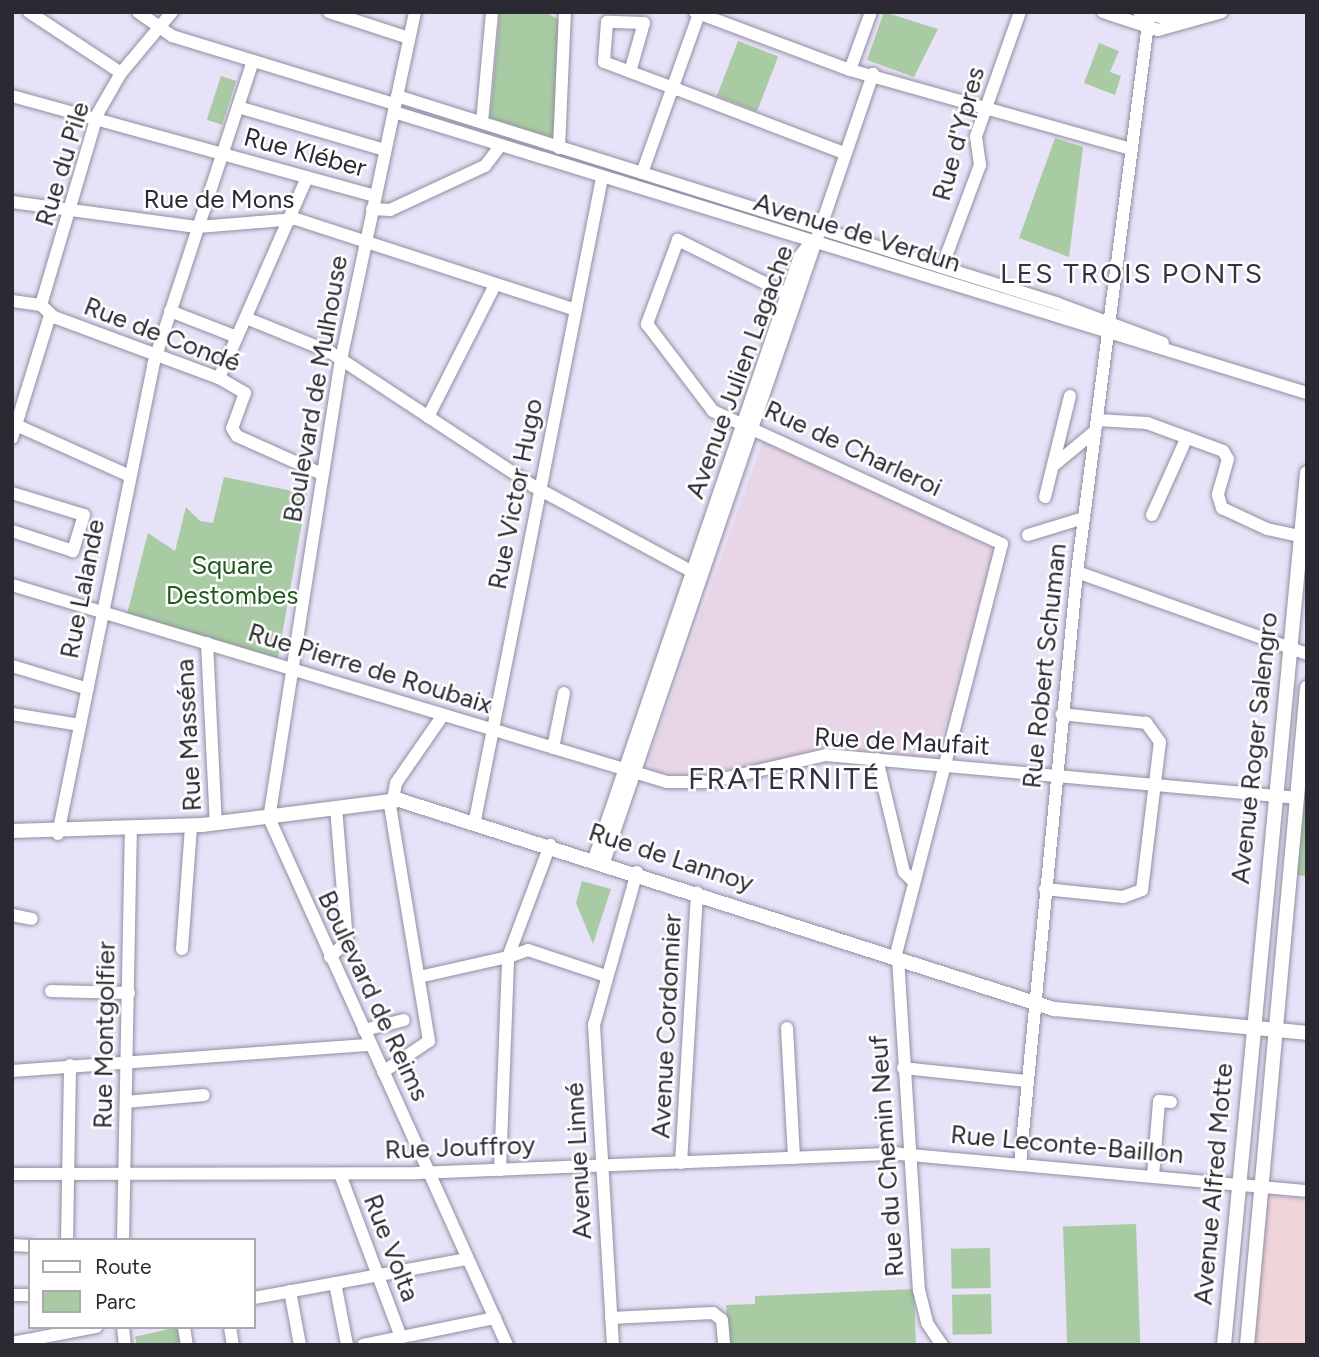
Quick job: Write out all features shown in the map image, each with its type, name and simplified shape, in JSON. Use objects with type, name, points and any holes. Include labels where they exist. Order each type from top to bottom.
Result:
[{"type":"main road","name":"Avenue Roger Salengro","points":[[1253,1028],[1307,473]]},
{"type":"main road","name":"Avenue Roger Salengro","points":[[1274,1030],[1307,688]]},
{"type":"main road","name":"Rue de Lannoy","points":[[12,831],[58,834],[131,831],[269,818],[391,800],[475,820],[1078,1014],[1307,1033]]},
{"type":"main road","name":"Avenue Alfred Motte","points":[[1224,1345],[1253,1028]]},
{"type":"main road","name":"Avenue Alfred Motte","points":[[1247,1345],[1274,1030]]},
{"type":"street","points":[[138,12],[159,29],[395,104]]},
{"type":"street","name":"Rue du Pile","points":[[12,438],[96,119],[121,73],[172,12]]},
{"type":"street","points":[[330,12],[409,38]]},
{"type":"street","name":"Boulevard de Mulhouse","points":[[269,818],[341,359],[415,12]]},
{"type":"street","points":[[482,122],[492,12]]},
{"type":"street","points":[[559,148],[565,12]]},
{"type":"street","points":[[850,70],[871,12]]},
{"type":"street","name":"Rue d'Ypres","points":[[942,267],[980,165],[976,140],[984,107],[1020,12]]},
{"type":"street","points":[[1103,12],[1145,19],[1185,18],[1222,12]]},
{"type":"street","points":[[642,173],[697,13],[850,70],[1130,149]]},
{"type":"street","points":[[36,14],[121,73]]},
{"type":"street","name":"Rue Robert Schuman","points":[[1020,1164],[1061,714],[1145,19]]},
{"type":"street","points":[[630,72],[644,23],[607,22],[604,62],[630,72],[672,88],[844,153]]},
{"type":"street","name":"Rue Lalande","points":[[58,834],[128,475],[156,354],[253,61]]},
{"type":"street","points":[[811,242],[873,75]]},
{"type":"street","name":"Rue Kléber","points":[[12,96],[307,178],[374,203]]},
{"type":"street","name":"Avenue de Verdun","points":[[395,104],[482,122],[817,226],[942,267],[1107,328],[1307,393]]},
{"type":"street","name":"Avenue de Verdun","points":[[395,104],[500,146],[602,178],[811,242],[1307,385]]},
{"type":"street","points":[[238,107],[385,150]]},
{"type":"street","points":[[374,203],[390,210],[485,166],[500,146]]},
{"type":"street","points":[[219,378],[307,178]]},
{"type":"street","name":"Rue Victor Hugo","points":[[475,820],[602,178]]},
{"type":"street","name":"Rue de Mons","points":[[12,202],[70,213],[198,227],[290,219],[576,310]]},
{"type":"street","name":"Rue de Charleroi","points":[[787,295],[678,240],[647,324],[701,401],[748,426],[1002,544]]},
{"type":"street","name":"Avenue Julien Lagache","points":[[748,426],[787,295],[811,242]]},
{"type":"street","name":"Avenue Julien Lagache","points":[[599,860],[811,242]]},
{"type":"street","points":[[428,417],[495,285]]},
{"type":"street","name":"Rue de Condé","points":[[12,300],[45,310],[219,378],[245,393],[233,428],[237,436],[322,474]]},
{"type":"street","points":[[170,311],[237,337]]},
{"type":"street","points":[[246,318],[341,359],[540,491],[696,575]]},
{"type":"street","points":[[1045,497],[1070,396]]},
{"type":"street","points":[[1053,466],[1096,425],[1147,423],[1227,455],[1218,497],[1224,510],[1301,536]]},
{"type":"street","points":[[16,425],[128,475]]},
{"type":"street","points":[[1152,515],[1187,438]]},
{"type":"street","points":[[12,493],[84,515],[73,551],[12,531]]},
{"type":"street","points":[[1028,535],[1084,518]]},
{"type":"street","name":"Rue du Chemin Neuf","points":[[942,1345],[920,1300],[897,957],[1002,544]]},
{"type":"street","points":[[1077,572],[1289,650],[1307,654]]},
{"type":"street","name":"Rue Pierre de Roubaix","points":[[12,585],[629,772]]},
{"type":"street","name":"Rue Masséna","points":[[207,643],[216,824]]},
{"type":"street","points":[[12,666],[88,689]]},
{"type":"street","points":[[553,748],[564,693]]},
{"type":"street","points":[[12,714],[80,725]]},
{"type":"street","points":[[1045,889],[1123,897],[1142,890],[1160,743],[1152,726],[1061,714]]},
{"type":"street","points":[[383,1072],[428,1044],[391,800],[397,783],[443,715]]},
{"type":"street","name":"Rue de Maufait","points":[[629,772],[691,784],[811,756],[946,765],[1296,798]]},
{"type":"street","points":[[877,760],[904,872],[914,882]]},
{"type":"street","points":[[330,957],[347,941],[336,807]]},
{"type":"street","name":"Boulevard de Reims","points":[[269,818],[507,1345]]},
{"type":"street","points":[[182,949],[191,826]]},
{"type":"street","name":"Rue Montgolfier","points":[[123,1238],[131,831]]},
{"type":"street","points":[[500,1170],[508,957],[550,845]]},
{"type":"street","name":"Avenue Linné","points":[[613,1345],[594,1025],[637,873]]},
{"type":"street","name":"Avenue Cordonnier","points":[[681,1163],[697,892]]},
{"type":"street","points":[[12,915],[33,919]]},
{"type":"street","points":[[520,930],[528,950]]},
{"type":"street","points":[[419,977],[528,950],[606,976]]},
{"type":"street","points":[[51,991],[129,993]]},
{"type":"street","points":[[363,1030],[404,1020]]},
{"type":"street","points":[[787,1028],[794,1158]]},
{"type":"street","points":[[12,1071],[127,1060],[370,1045]]},
{"type":"street","points":[[67,1238],[71,1174],[70,1065]]},
{"type":"street","points":[[903,1068],[1027,1081]]},
{"type":"street","points":[[126,1101],[204,1095]]},
{"type":"street","points":[[1153,1176],[1158,1101],[1171,1102]]},
{"type":"street","name":"Rue Jouffroy","points":[[12,1174],[340,1174],[910,1154]]},
{"type":"street","name":"Rue Leconte-Baillon","points":[[910,1154],[1307,1191]]},
{"type":"street","name":"Rue Volta","points":[[340,1174],[401,1337]]},
{"type":"street","points":[[256,1298],[467,1259]]},
{"type":"street","points":[[335,1283],[347,1345]]},
{"type":"street","points":[[290,1291],[300,1345]]},
{"type":"street","points":[[611,1318],[712,1313],[722,1320],[724,1345]]},
{"type":"street","points":[[363,1345],[495,1318]]},
{"type":"street","points":[[12,1343],[78,1329]]},
{"type":"shaded area","points":[[763,441],[994,548],[936,758],[825,748],[707,776],[653,772],[648,761]]},
{"type":"shaded area","points":[[1273,1196],[1307,1199],[1307,1345],[1252,1345],[1266,1199]]},
{"type":"green space","points":[[500,12],[546,12],[560,21],[556,133],[550,137],[490,118]]},
{"type":"green space","points":[[884,12],[938,29],[914,77],[867,60]]},
{"type":"green space","points":[[738,41],[778,56],[757,111],[717,96]]},
{"type":"green space","points":[[1099,43],[1119,51],[1110,72],[1121,76],[1115,95],[1084,83]]},
{"type":"green space","points":[[221,76],[236,81],[222,125],[207,120]]},
{"type":"green space","points":[[1055,138],[1083,147],[1069,257],[1019,238]]},
{"type":"green space","name":"Square Destombes","points":[[224,477],[307,494],[278,658],[127,614],[148,533],[175,551],[186,507],[200,521],[213,523]]},
{"type":"green space","points":[[1307,760],[1307,876],[1296,875]]},
{"type":"green space","points":[[582,881],[611,889],[593,944],[576,903]]},
{"type":"green space","points":[[1136,1224],[1140,1343],[1067,1345],[1063,1227]]},
{"type":"green space","points":[[990,1248],[991,1288],[952,1289],[951,1249]]},
{"type":"green space","points":[[914,1289],[916,1345],[728,1345],[726,1305],[755,1304],[755,1296]]},
{"type":"green space","points":[[991,1294],[992,1334],[953,1335],[952,1295]]},
{"type":"green space","points":[[177,1329],[181,1345],[137,1345],[135,1337]]},
{"type":"district","name":"LES TROIS PONTS","points":[[1132,273]]},
{"type":"district","name":"FRATERNITÉ","points":[[785,779]]}]
